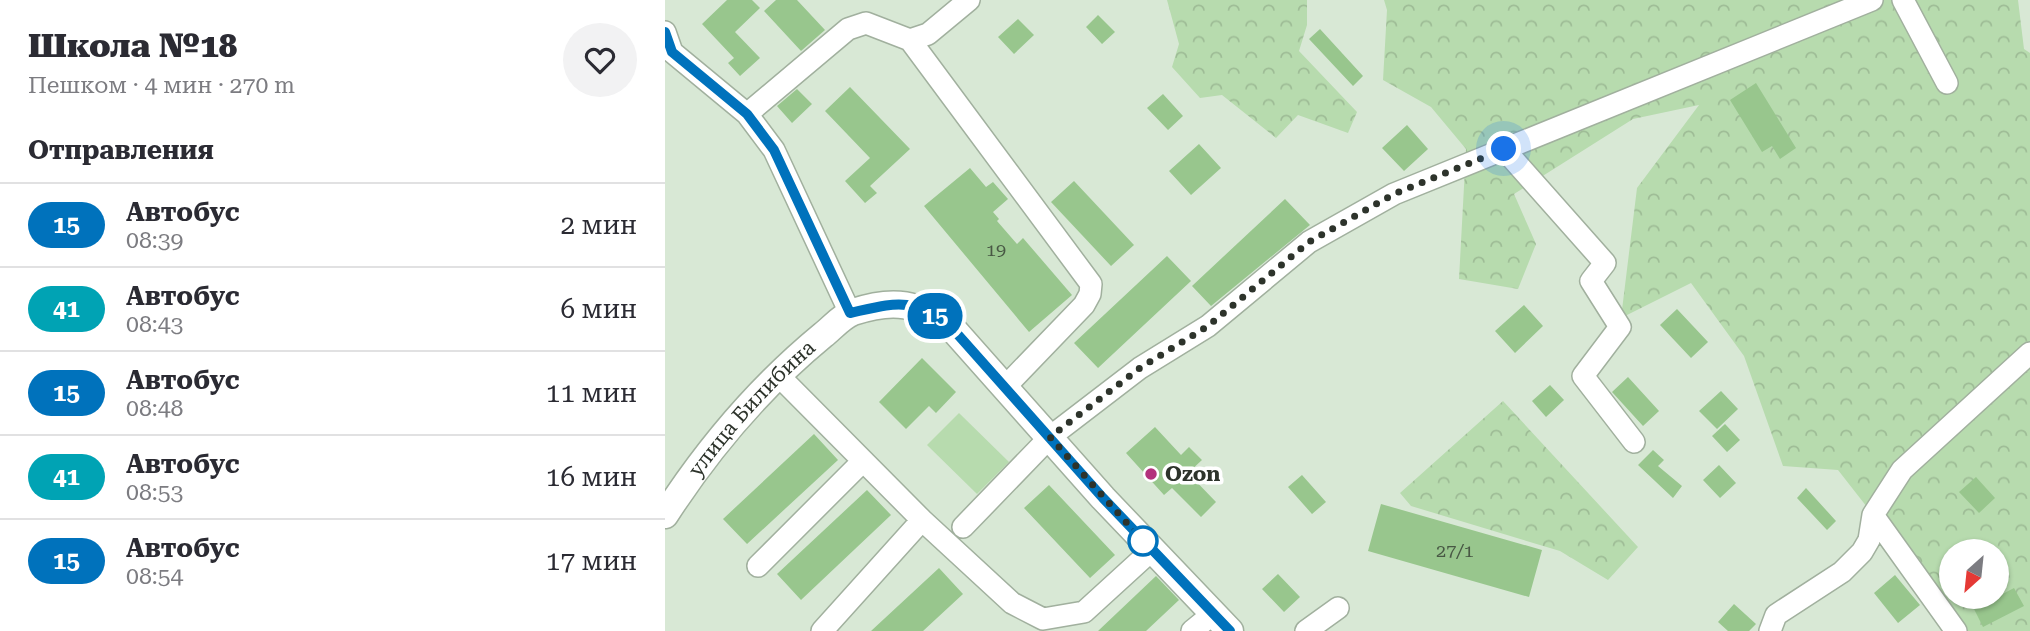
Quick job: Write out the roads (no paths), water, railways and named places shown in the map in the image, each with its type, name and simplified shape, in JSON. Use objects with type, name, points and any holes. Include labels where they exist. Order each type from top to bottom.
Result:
[{"type":"main road","name":"улица Билибина","points":[[665,515],[723,435],[777,374],[850,313],[893,304],[924,308],[952,328],[1152,550],[1222,622]]},
{"type":"street","points":[[910,40],[928,34],[969,0]]},
{"type":"street","points":[[963,527],[1050,437],[1140,368],[1208,326],[1309,242],[1394,194],[1872,0]]},
{"type":"street","points":[[1903,0],[1947,83]]},
{"type":"street","points":[[747,114],[848,29],[866,23],[910,40],[1091,284],[1090,294],[1084,305],[1005,387]]},
{"type":"street","points":[[665,32],[672,52],[747,114],[774,150],[850,313]]},
{"type":"street","points":[[1504,149],[1605,263],[1591,281],[1620,327],[1583,376],[1634,442]]},
{"type":"street","points":[[1770,631],[1776,615],[1842,572],[1862,552],[1869,540],[1873,515],[1902,470],[2030,353]]},
{"type":"street","points":[[777,374],[922,520],[1013,603],[1043,619],[1084,612],[1152,550]]},
{"type":"street","points":[[758,566],[863,461]]},
{"type":"street","points":[[1873,515],[1956,631]]},
{"type":"street","points":[[822,631],[922,520]]},
{"type":"street","points":[[1306,631],[1338,608]]},
{"type":"street","points":[[1192,631],[1222,622]]},
{"type":"place","name":"Ozon","points":[[1151,474]]}]
